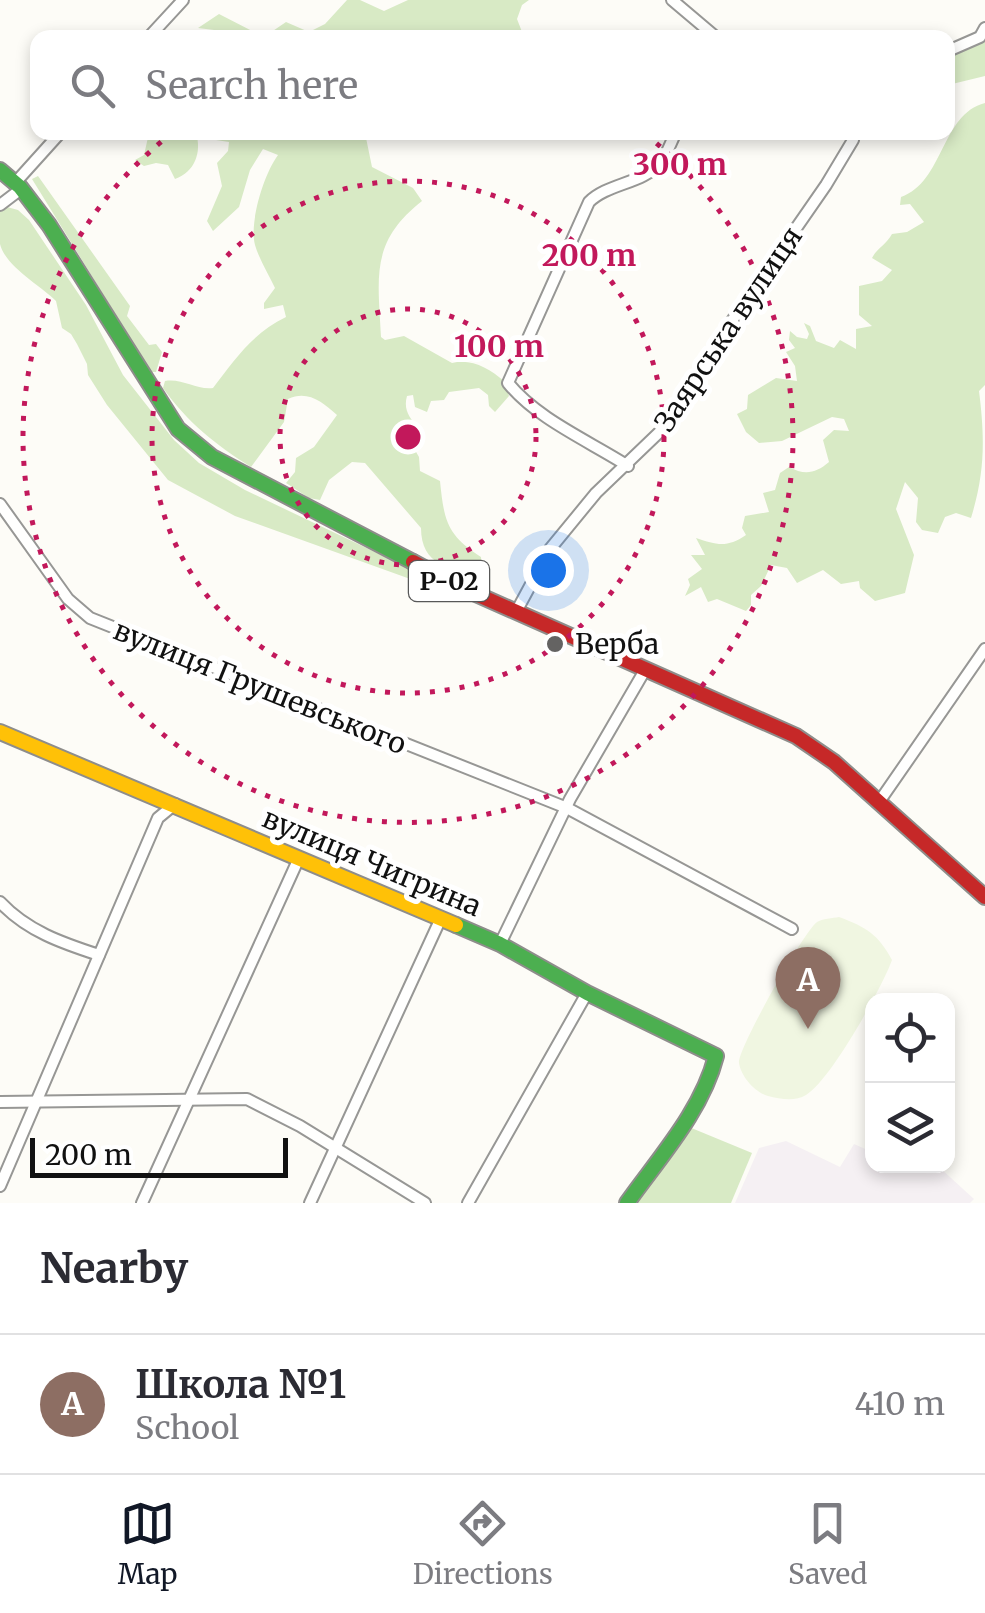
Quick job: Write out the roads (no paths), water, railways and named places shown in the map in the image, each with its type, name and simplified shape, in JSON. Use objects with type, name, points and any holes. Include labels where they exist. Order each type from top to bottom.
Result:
[{"type":"main road","name":"Р-02","points":[[8,178],[49,225],[178,429],[212,457],[458,586],[796,736],[834,762],[985,897]]},
{"type":"main road","name":"вулиця Чигрина","points":[[0,732],[500,944],[587,993],[716,1056],[704,1087],[626,1203]]},
{"type":"street","points":[[155,30],[183,0]]},
{"type":"street","points":[[672,0],[708,30]]},
{"type":"street","points":[[955,49],[980,38],[985,28]]},
{"type":"street","points":[[0,205],[8,178],[52,140]]},
{"type":"street","points":[[628,466],[540,411],[508,382],[589,202],[598,193],[640,177],[660,164],[672,140]]},
{"type":"street","name":"Заярська вулиця","points":[[516,612],[550,549],[596,493],[670,422],[720,338],[853,140]]},
{"type":"street","name":"вулиця Грушевського","points":[[0,504],[68,598],[90,618],[567,808],[792,929]]},
{"type":"street","points":[[879,802],[985,648]]},
{"type":"street","points":[[500,944],[567,808],[645,670]]},
{"type":"street","points":[[0,1186],[158,818],[174,804]]},
{"type":"street","points":[[142,1203],[298,858]]},
{"type":"street","points":[[0,902],[15,918],[54,940],[99,955]]},
{"type":"street","points":[[310,1203],[440,918]]},
{"type":"street","points":[[468,1203],[587,993]]},
{"type":"street","points":[[0,1102],[248,1099],[426,1203]]},
{"type":"place","name":"Верба","points":[[555,644]]},
{"type":"place","name":"Школа №1","points":[[808,1029]]}]
